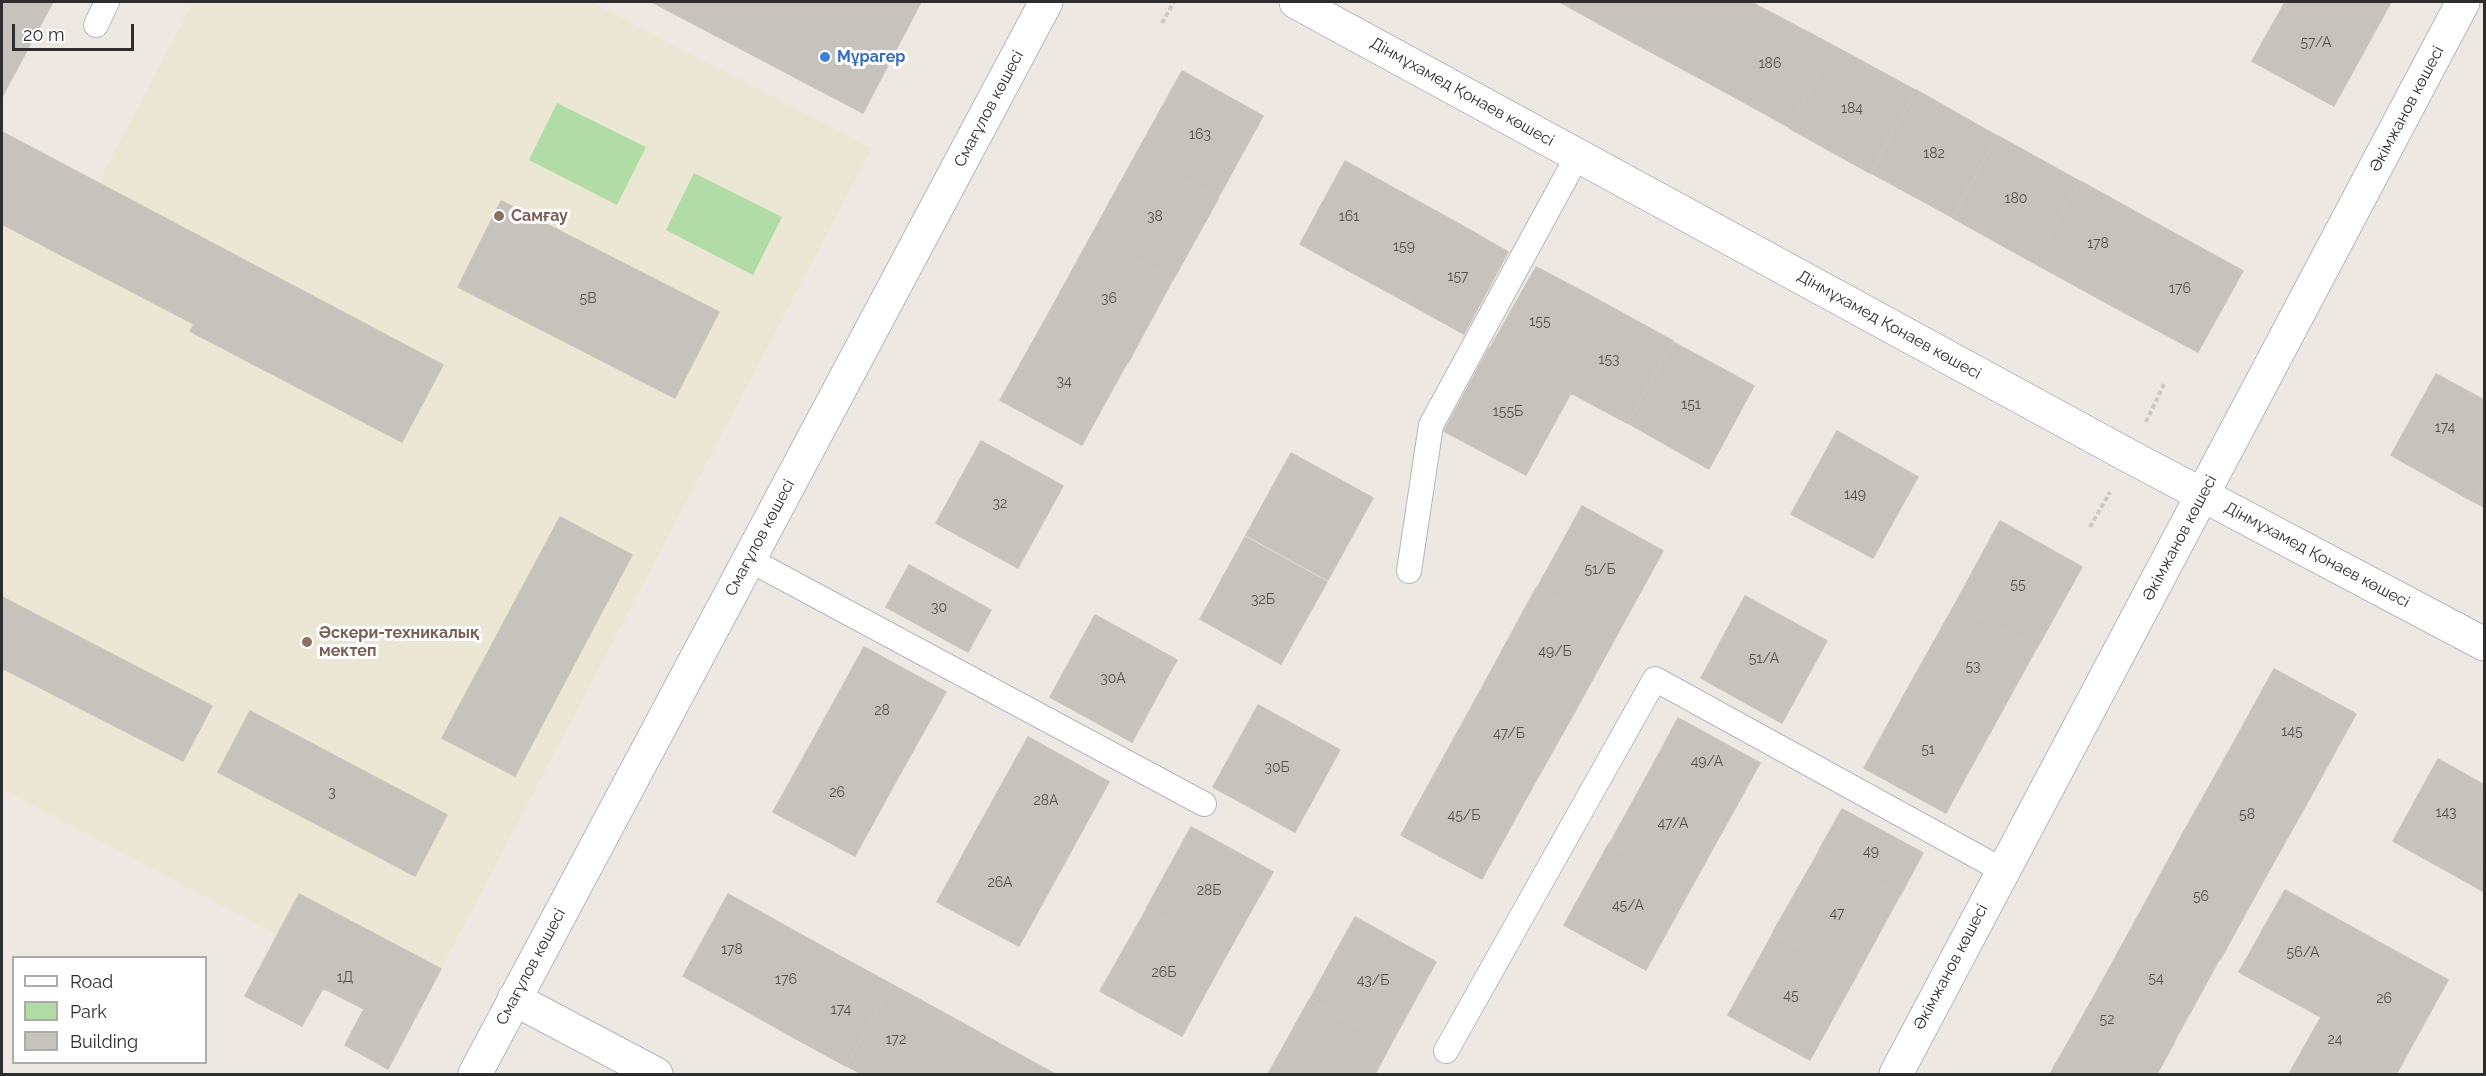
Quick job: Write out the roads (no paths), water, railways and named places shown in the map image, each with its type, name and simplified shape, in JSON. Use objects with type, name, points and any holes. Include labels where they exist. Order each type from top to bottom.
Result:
[{"type":"street","name":"Смағұлов көшесі","points":[[475,1074],[1046,2]]},
{"type":"street","name":"Дінмұхамед Қонаев көшесі","points":[[1296,2],[2204,495],[2484,644]]},
{"type":"street","name":"Әкімжанов көшесі","points":[[1896,1074],[2463,2]]},
{"type":"street","points":[[514,999],[656,1074]]},
{"type":"lane","points":[[96,25],[107,2]]},
{"type":"lane","points":[[1410,571],[1431,425],[1578,155]]},
{"type":"lane","points":[[748,559],[1204,804]]},
{"type":"lane","points":[[1446,1051],[1655,679],[2002,870]]},
{"type":"place","name":"Мұрагер","points":[[825,57]]},
{"type":"place","name":"Самғау","points":[[499,216]]},
{"type":"place","name":"Әскери-техникалық мектеп","points":[[307,642]]}]
